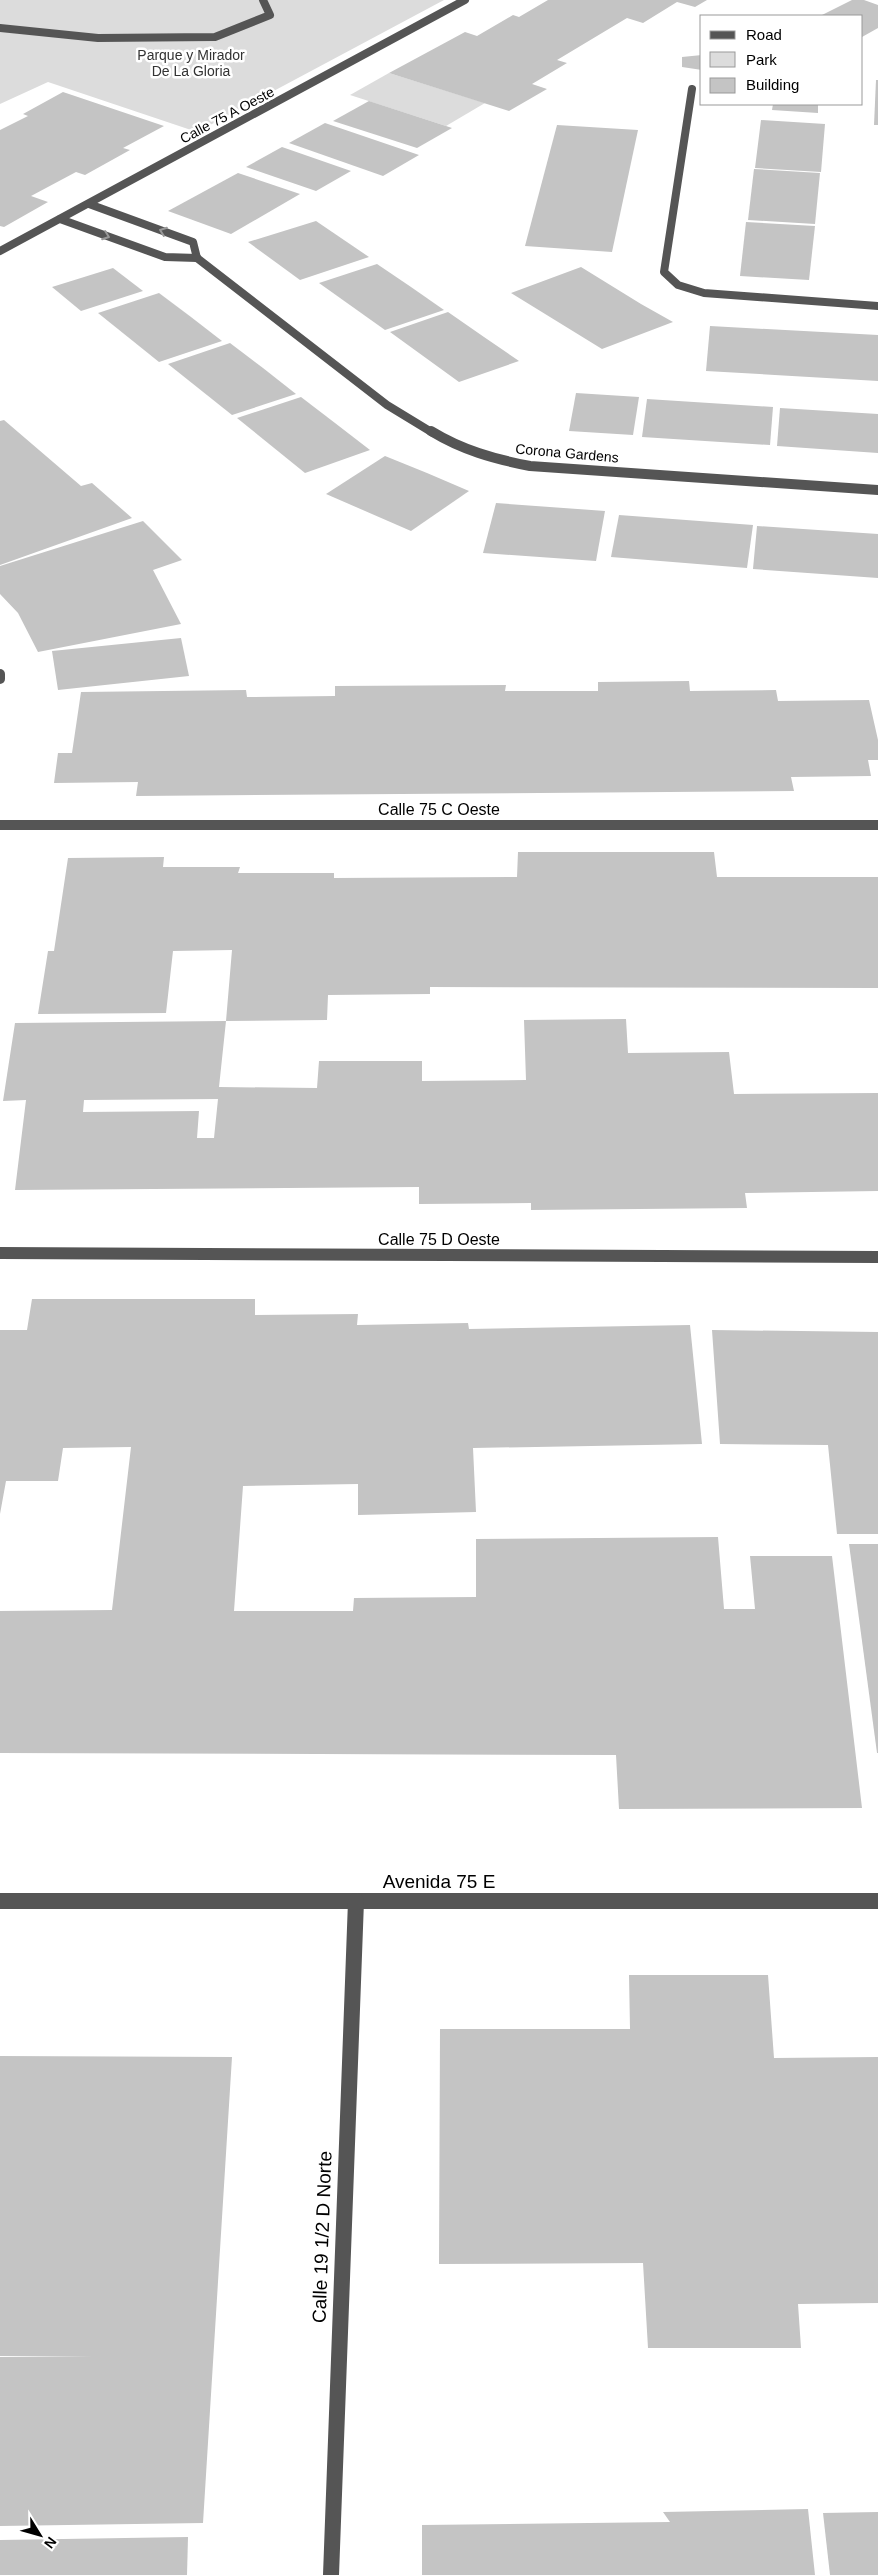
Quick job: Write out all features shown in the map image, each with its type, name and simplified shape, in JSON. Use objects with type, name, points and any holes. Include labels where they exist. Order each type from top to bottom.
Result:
[{"type":"street","points":[[0,28],[98,38],[215,37],[270,15],[262,0]]},
{"type":"street","name":"Calle 75 A Oeste","points":[[0,251],[465,0]]},
{"type":"street","points":[[692,89],[664,272],[678,285],[704,293],[878,306]]},
{"type":"street","name":"Corona Gardens","points":[[89,204],[193,242],[197,258],[387,406],[452,444],[487,457],[530,466],[878,490]]},
{"type":"street","points":[[60,219],[165,257],[197,258]]},
{"type":"street","points":[[0,674],[0,679]]},
{"type":"street","name":"Calle 75 C Oeste","points":[[0,825],[878,825]]},
{"type":"street","name":"Calle 75 D Oeste","points":[[0,1253],[878,1257]]},
{"type":"street","name":"Avenida 75 E","points":[[0,1901],[878,1901]]},
{"type":"street","name":"Calle 19 1/2 D Norte","points":[[331,2575],[356,1901]]},
{"type":"green space","name":"Parque y Mirador De La Gloria","points":[[0,0],[444,0],[197,132],[48,82],[0,104]]},
{"type":"green space","points":[[389,73],[485,103],[446,126],[350,95]]},
{"type":"building","points":[[548,0],[707,0],[695,7],[677,2],[643,23],[627,18],[557,60],[567,63],[532,84],[547,89],[509,111],[389,73],[465,32],[477,36],[513,15],[519,17]]},
{"type":"building","points":[[852,0],[864,0],[878,5],[878,28],[863,36],[863,15],[822,15]]},
{"type":"building","points":[[700,55],[700,70],[682,67],[682,57]]},
{"type":"building","points":[[876,80],[878,80],[878,125],[874,125]]},
{"type":"building","points":[[63,92],[164,126],[123,148],[130,150],[85,175],[76,172],[31,196],[48,202],[4,227],[0,226],[0,130],[28,116],[23,114]]},
{"type":"building","points":[[369,101],[452,128],[417,148],[333,121]]},
{"type":"building","points":[[773,105],[818,105],[818,113],[772,110]]},
{"type":"building","points":[[761,120],[825,124],[821,172],[755,168]]},
{"type":"building","points":[[325,123],[419,155],[383,176],[289,143]]},
{"type":"building","points":[[557,125],[638,130],[612,252],[525,246]]},
{"type":"building","points":[[282,147],[351,171],[316,191],[246,167]]},
{"type":"building","points":[[754,169],[820,173],[815,224],[748,220]]},
{"type":"building","points":[[238,173],[300,194],[231,234],[168,211]]},
{"type":"building","points":[[316,221],[369,257],[300,280],[248,242]]},
{"type":"building","points":[[746,222],[815,226],[809,280],[740,276]]},
{"type":"building","points":[[377,264],[444,310],[385,330],[319,283]]},
{"type":"building","points":[[581,267],[673,322],[602,349],[511,293]]},
{"type":"building","points":[[113,268],[143,291],[81,311],[52,287]]},
{"type":"building","points":[[159,293],[222,341],[159,362],[98,313]]},
{"type":"building","points":[[448,312],[519,361],[459,382],[390,332]]},
{"type":"building","points":[[710,326],[878,335],[878,381],[706,371]]},
{"type":"building","points":[[230,343],[296,394],[232,415],[168,364]]},
{"type":"building","points":[[576,393],[639,397],[633,435],[569,431]]},
{"type":"building","points":[[301,397],[370,450],[305,473],[237,418]]},
{"type":"building","points":[[647,399],[773,407],[770,445],[642,437]]},
{"type":"building","points":[[780,408],[878,414],[878,453],[777,446]]},
{"type":"building","points":[[4,420],[81,486],[92,483],[132,518],[0,565],[0,421]]},
{"type":"building","points":[[385,456],[469,491],[411,531],[326,494]]},
{"type":"building","points":[[496,503],[605,511],[596,561],[483,553]]},
{"type":"building","points":[[619,515],[753,525],[747,568],[611,557]]},
{"type":"building","points":[[143,521],[182,560],[153,570],[181,624],[38,652],[18,613],[0,594],[0,566]]},
{"type":"building","points":[[757,526],[878,534],[878,578],[753,569]]},
{"type":"building","points":[[181,638],[189,676],[58,690],[52,651]]},
{"type":"building","points":[[689,681],[690,691],[776,690],[778,701],[869,700],[878,740],[878,760],[868,760],[871,776],[791,777],[794,791],[136,796],[138,782],[54,783],[58,753],[72,753],[81,692],[246,690],[247,697],[335,696],[335,686],[506,685],[505,691],[598,691],[598,682]]},
{"type":"building","points":[[518,852],[714,852],[717,877],[878,877],[878,988],[430,987],[430,994],[328,995],[327,1020],[226,1021],[232,950],[173,951],[166,1013],[38,1014],[48,951],[54,951],[68,858],[164,857],[163,867],[240,867],[238,873],[334,873],[334,878],[517,877]]},
{"type":"building","points":[[626,1019],[628,1053],[729,1052],[734,1094],[878,1093],[878,1191],[745,1193],[747,1208],[531,1210],[531,1203],[419,1204],[419,1187],[15,1190],[26,1100],[3,1101],[15,1023],[226,1021],[219,1087],[317,1088],[319,1061],[422,1061],[422,1081],[526,1080],[524,1020]],"holes":[[[218,1099],[214,1138],[197,1138],[199,1111],[83,1112],[84,1100]]]},
{"type":"building","points":[[32,1299],[255,1299],[255,1315],[358,1314],[357,1325],[468,1323],[469,1329],[690,1325],[702,1444],[473,1448],[476,1512],[358,1515],[358,1484],[243,1486],[234,1611],[353,1611],[354,1598],[476,1597],[476,1539],[718,1537],[724,1609],[755,1609],[750,1556],[832,1556],[862,1808],[619,1809],[616,1755],[0,1753],[0,1611],[112,1610],[131,1447],[63,1448],[58,1481],[6,1481],[0,1514],[0,1330],[27,1330]]},
{"type":"building","points":[[712,1330],[878,1332],[878,1534],[837,1534],[828,1445],[720,1444]]},
{"type":"building","points":[[849,1544],[878,1544],[878,1753],[877,1753]]},
{"type":"building","points":[[629,1975],[768,1975],[774,2058],[878,2057],[878,2303],[798,2304],[801,2348],[648,2348],[643,2263],[439,2264],[440,2029],[630,2029]]},
{"type":"building","points":[[0,2056],[232,2057],[203,2523],[0,2526],[0,2357],[93,2357],[0,2356]]},
{"type":"building","points":[[808,2509],[815,2575],[422,2575],[422,2525],[670,2522],[663,2512]]},
{"type":"building","points":[[878,2512],[878,2575],[830,2575],[823,2513]]},
{"type":"building","points":[[188,2537],[187,2575],[0,2575],[0,2540]]}]
